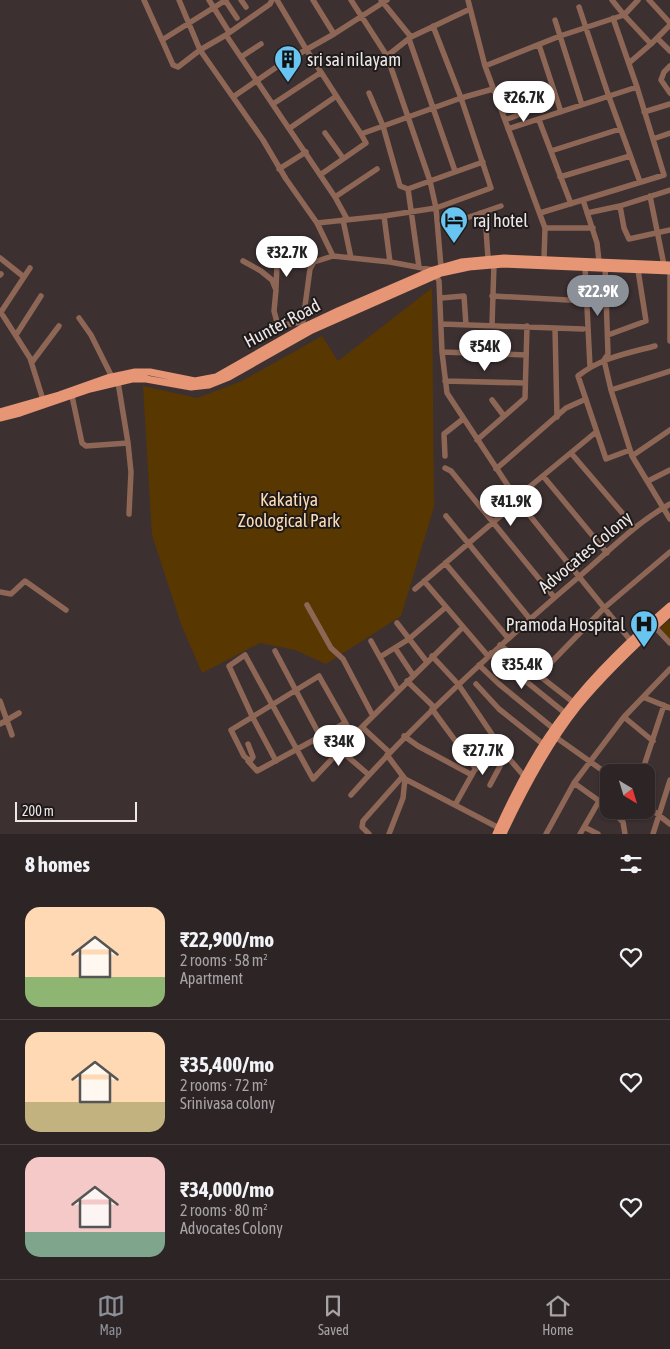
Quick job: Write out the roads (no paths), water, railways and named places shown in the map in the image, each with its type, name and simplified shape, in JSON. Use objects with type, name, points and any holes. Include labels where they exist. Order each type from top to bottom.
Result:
[{"type":"main road","name":"Hunter Road","points":[[44,402],[112,376],[142,371],[188,381],[202,381],[216,377],[278,345],[435,272],[441,267],[488,258],[548,262],[667,265]]},
{"type":"main road","name":"Hunter Road","points":[[0,413],[132,379],[146,378],[191,387],[209,385],[229,377],[278,345],[302,325],[435,272],[494,264],[548,262],[585,267],[603,264],[638,270],[670,271]]},
{"type":"main road","points":[[499,832],[565,713],[573,702],[631,640],[670,606]]},
{"type":"main road","points":[[499,832],[524,776],[543,744],[634,645],[670,614]]},
{"type":"street","points":[[144,0],[176,67],[228,34],[267,6],[272,0]]},
{"type":"street","points":[[179,0],[200,50],[263,140],[279,169],[317,223],[333,256]]},
{"type":"street","points":[[209,0],[241,58],[335,197],[345,219],[351,258]]},
{"type":"street","points":[[162,40],[214,9],[225,0],[236,18]]},
{"type":"street","points":[[241,0],[246,7]]},
{"type":"street","points":[[262,0],[267,6]]},
{"type":"street","points":[[277,0],[320,73],[366,143],[320,174]]},
{"type":"street","points":[[313,0],[334,34]]},
{"type":"street","points":[[351,0],[387,56],[409,117],[430,181],[436,208],[441,267]]},
{"type":"street","points":[[468,0],[485,66],[545,228],[548,262]]},
{"type":"street","points":[[612,0],[652,44]]},
{"type":"street","points":[[485,66],[585,26],[624,15],[638,0]]},
{"type":"street","points":[[629,64],[652,44],[670,24],[649,0]]},
{"type":"street","points":[[233,97],[361,17],[383,1],[410,38],[455,171]]},
{"type":"street","points":[[579,7],[608,96],[640,182]]},
{"type":"street","points":[[387,56],[410,38],[470,9]]},
{"type":"street","points":[[540,213],[664,175],[637,87],[613,18]]},
{"type":"street","points":[[555,20],[582,105]]},
{"type":"street","points":[[317,223],[436,208],[491,188],[461,98],[433,26]]},
{"type":"street","points":[[657,38],[670,51]]},
{"type":"street","points":[[241,58],[261,44]]},
{"type":"street","points":[[538,45],[561,112]]},
{"type":"street","points":[[670,66],[664,72],[662,80],[670,93]]},
{"type":"street","points":[[273,104],[320,73]]},
{"type":"street","points":[[508,129],[637,87]]},
{"type":"street","points":[[361,134],[461,98],[493,89]]},
{"type":"street","points":[[369,92],[383,126],[400,186],[408,189],[483,162]]},
{"type":"street","points":[[290,128],[336,97]]},
{"type":"street","points":[[644,112],[670,104]]},
{"type":"street","points":[[504,120],[536,108]]},
{"type":"street","points":[[539,120],[571,204]]},
{"type":"street","points":[[550,151],[620,129]]},
{"type":"street","points":[[326,133],[343,158]]},
{"type":"street","points":[[653,139],[670,133]]},
{"type":"street","points":[[279,169],[306,152]]},
{"type":"street","points":[[560,176],[630,156]]},
{"type":"street","points":[[662,166],[670,164]]},
{"type":"street","points":[[335,197],[378,168]]},
{"type":"street","points":[[408,189],[418,267]]},
{"type":"street","points":[[587,213],[620,206],[670,190]]},
{"type":"street","points":[[650,196],[657,232],[667,265]]},
{"type":"street","points":[[583,200],[603,264],[608,335],[608,354],[604,360],[611,390],[631,453],[670,519]]},
{"type":"street","points":[[452,223],[501,206]]},
{"type":"street","points":[[620,206],[624,228],[629,240],[670,230]]},
{"type":"street","points":[[480,213],[486,228],[488,258]]},
{"type":"street","points":[[384,216],[390,262]]},
{"type":"street","points":[[545,228],[593,228]]},
{"type":"street","points":[[277,265],[274,311],[277,322],[283,325],[302,325],[310,269],[314,262],[333,256],[390,262],[435,272],[440,281],[442,352],[447,394],[517,499],[631,640]]},
{"type":"street","points":[[0,258],[24,277]]},
{"type":"street","points":[[243,261],[272,280],[276,290]]},
{"type":"street","points":[[492,325],[494,264]]},
{"type":"street","points":[[585,267],[590,367]]},
{"type":"street","points":[[30,268],[0,312],[32,362],[44,402]]},
{"type":"street","points":[[608,335],[646,321],[638,270]]},
{"type":"street","points":[[670,271],[670,341]]},
{"type":"street","points":[[16,335],[41,296]]},
{"type":"street","points":[[441,298],[464,296],[466,325]]},
{"type":"street","points":[[492,296],[586,301]]},
{"type":"street","points":[[80,318],[112,376]]},
{"type":"street","points":[[442,324],[583,329]]},
{"type":"street","points":[[32,362],[59,326]]},
{"type":"street","points":[[476,440],[525,398],[528,326]]},
{"type":"street","points":[[556,328],[557,416]]},
{"type":"street","points":[[655,346],[604,360],[578,376],[606,459],[631,453],[670,430]]},
{"type":"street","points":[[442,352],[526,355]]},
{"type":"street","points":[[611,390],[670,371]]},
{"type":"street","points":[[118,382],[131,472],[129,514]]},
{"type":"street","points":[[445,382],[525,383]]},
{"type":"street","points":[[72,396],[82,443],[86,446],[128,443]]},
{"type":"street","points":[[496,469],[566,408],[586,399]]},
{"type":"street","points":[[492,400],[504,416]]},
{"type":"street","points":[[445,456],[444,434],[463,419]]},
{"type":"street","points":[[415,589],[596,432]]},
{"type":"street","points":[[570,453],[635,528]]},
{"type":"street","points":[[445,468],[451,471],[554,597]]},
{"type":"street","points":[[648,481],[670,470]]},
{"type":"street","points":[[543,476],[607,553]]},
{"type":"street","name":"Advocates Colony","points":[[351,795],[404,736],[500,645],[635,528],[670,504]]},
{"type":"street","points":[[446,516],[530,619]]},
{"type":"street","points":[[538,676],[604,608],[670,552]]},
{"type":"street","points":[[445,563],[508,638]]},
{"type":"street","points":[[0,592],[11,594],[25,581],[66,610]]},
{"type":"street","points":[[424,581],[463,627],[490,655],[565,713]]},
{"type":"street","points":[[307,605],[331,648],[343,659],[373,716]]},
{"type":"street","points":[[380,657],[409,639],[446,607]]},
{"type":"street","points":[[397,623],[427,662]]},
{"type":"street","points":[[276,761],[252,718],[229,666],[245,655],[313,779],[398,690],[463,627]]},
{"type":"street","points":[[655,627],[670,643]]},
{"type":"street","points":[[370,641],[398,690]]},
{"type":"street","points":[[500,645],[573,702]]},
{"type":"street","points":[[395,648],[413,675]]},
{"type":"street","points":[[275,652],[320,736]]},
{"type":"street","points":[[432,656],[458,684],[493,737],[524,776]]},
{"type":"street","points":[[479,665],[554,733],[600,768]]},
{"type":"street","points":[[546,834],[574,783],[590,761],[624,717],[670,669]]},
{"type":"street","points":[[345,723],[257,771],[248,761],[231,731],[319,676],[353,736]]},
{"type":"street","points":[[407,681],[433,708],[474,772]]},
{"type":"street","points":[[476,684],[499,709],[543,744]]},
{"type":"street","points":[[642,697],[667,706],[645,764]]},
{"type":"street","points":[[0,702],[12,735]]},
{"type":"street","points":[[0,724],[19,712]]},
{"type":"street","points":[[624,717],[653,742]]},
{"type":"street","points":[[362,727],[388,753],[404,777],[499,832]]},
{"type":"street","points":[[404,736],[418,746],[474,772]]},
{"type":"street","points":[[455,805],[493,737]]},
{"type":"street","points":[[248,744],[253,757],[248,761]]},
{"type":"street","points":[[340,750],[369,775]]},
{"type":"street","points":[[490,785],[506,755]]},
{"type":"street","points":[[368,834],[362,827],[363,821],[404,777]]},
{"type":"street","points":[[389,834],[403,798],[404,777]]},
{"type":"street","points":[[653,834],[670,780]]},
{"type":"street","points":[[574,783],[599,801],[580,834]]},
{"type":"street","points":[[655,812],[670,824]]},
{"type":"street","points":[[620,819],[623,822],[625,834]]},
{"type":"street","points":[[584,827],[598,834]]},
{"type":"place","name":"sri sai nilayam","points":[[288,83]]},
{"type":"place","name":"raj hotel","points":[[454,244]]},
{"type":"place","name":"Pramoda Hospital","points":[[644,648]]},
{"type":"park label","name":"Kakatiya Zoological Park","points":[[289,509]]}]
